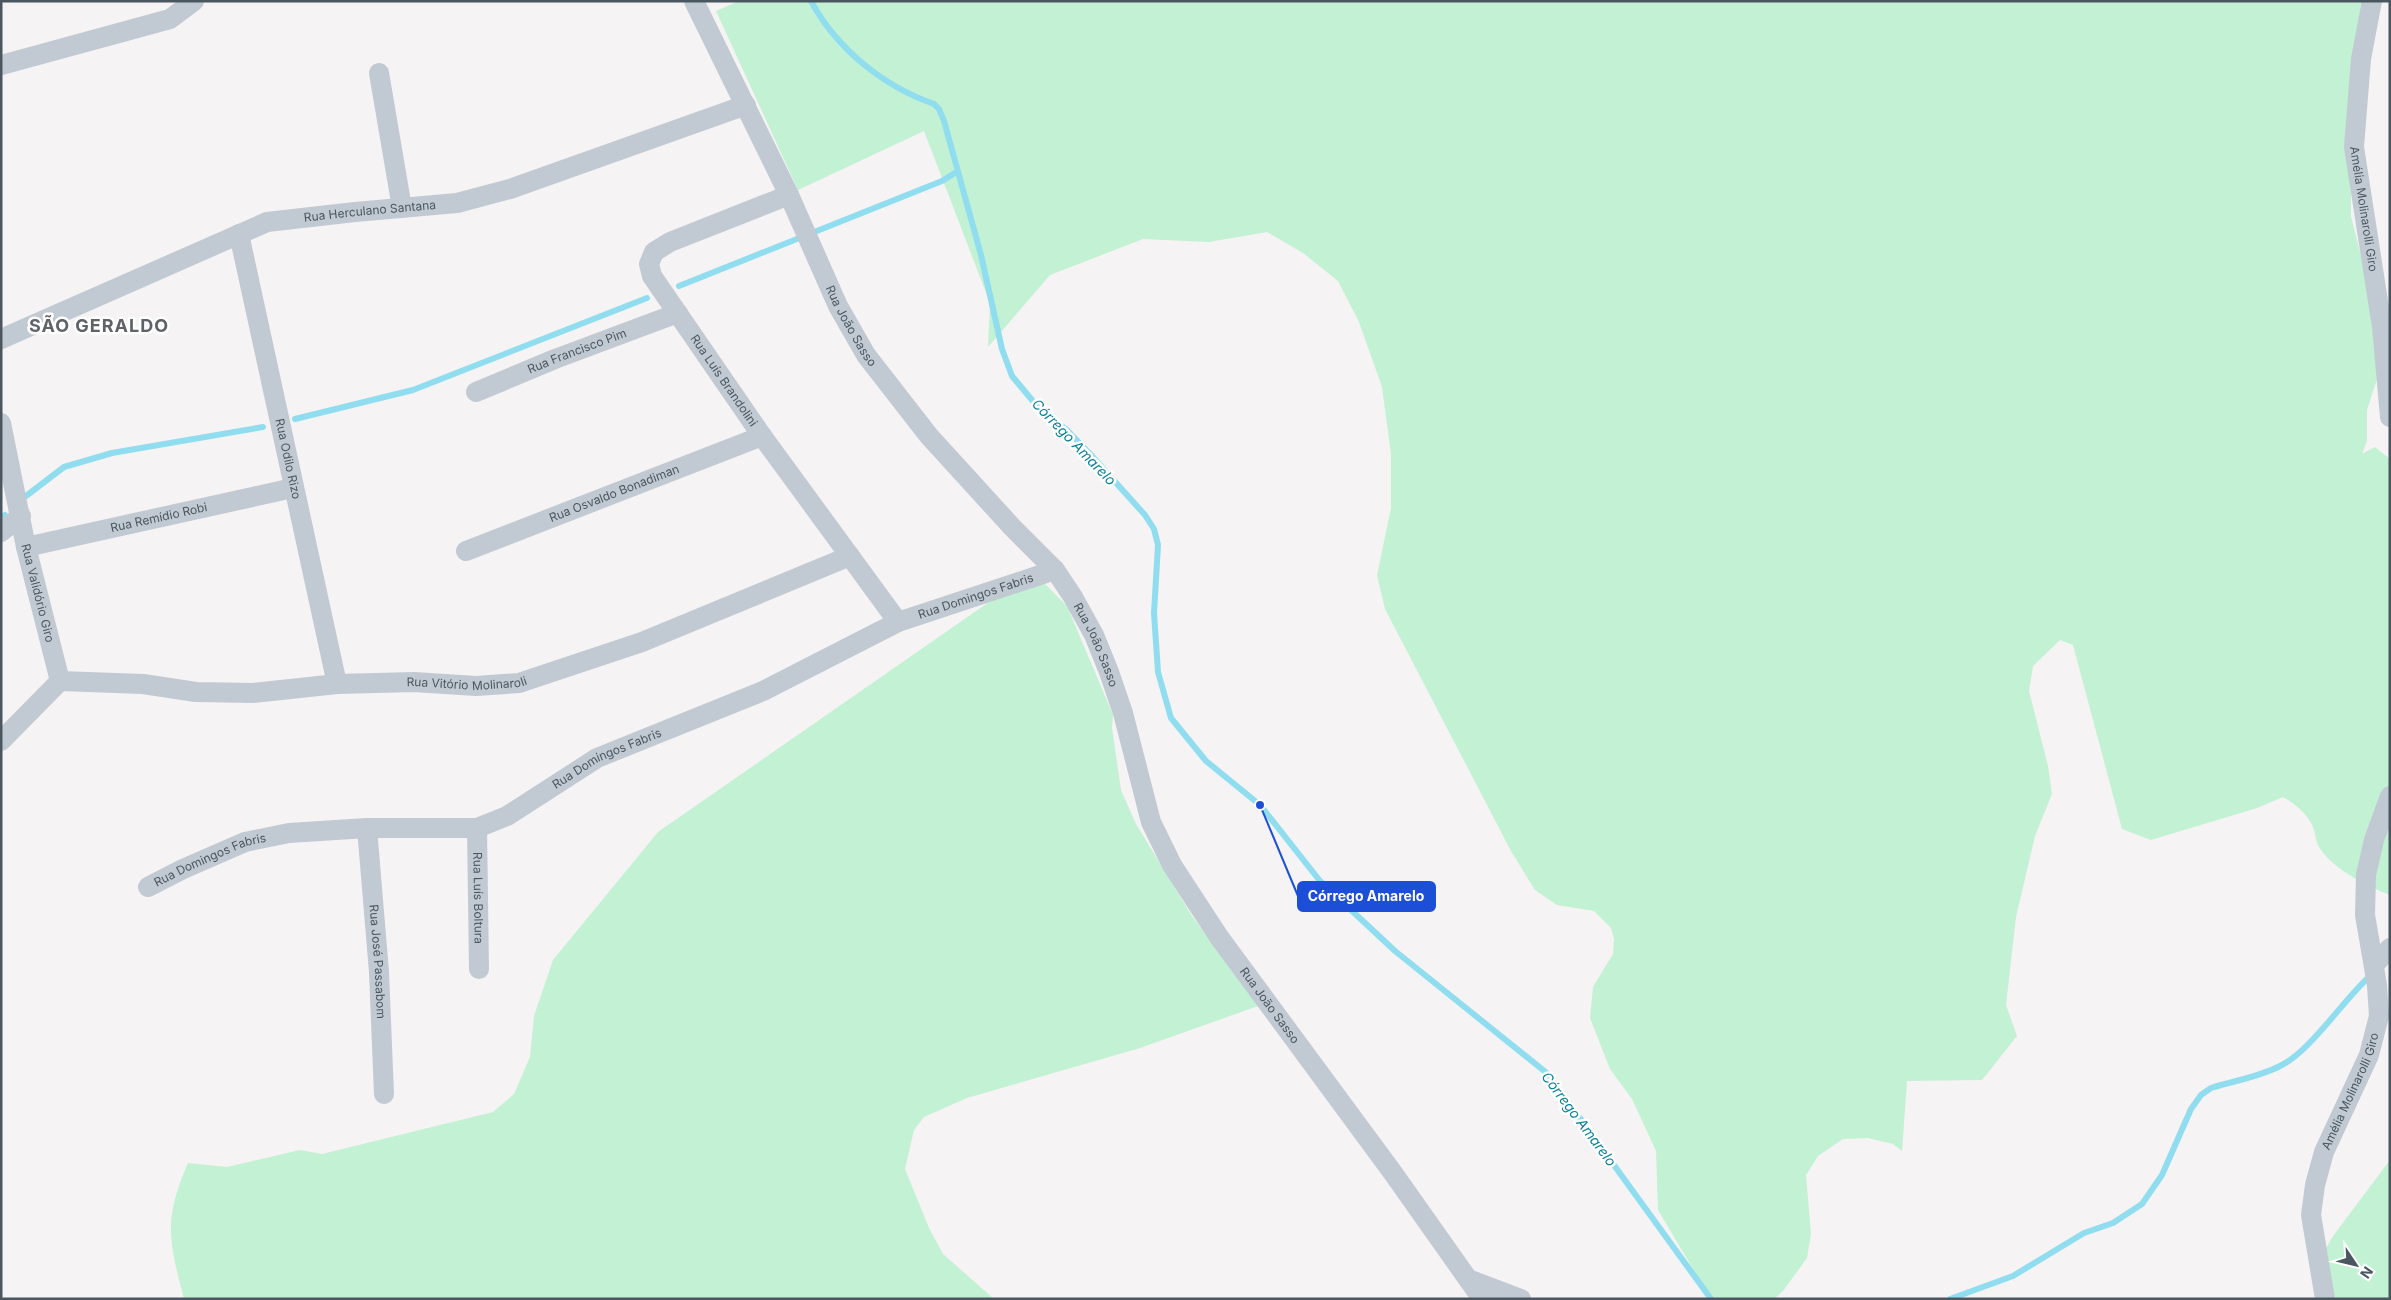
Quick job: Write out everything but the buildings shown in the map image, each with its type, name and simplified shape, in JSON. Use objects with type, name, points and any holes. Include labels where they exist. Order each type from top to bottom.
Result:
[{"type":"street","points":[[1,65],[170,18],[194,1]]},
{"type":"street","name":"Rua João Sasso","points":[[694,1],[789,195],[838,306],[866,355],[948,457],[1055,570],[1073,597],[1094,635],[1109,672],[1123,713],[1151,822],[1172,865],[1219,936],[1393,1172],[1482,1299]]},
{"type":"street","name":"Amélia Molinarolli Giro","points":[[2372,1],[2361,58],[2354,147],[2382,327],[2390,417]]},
{"type":"street","points":[[379,73],[402,208]]},
{"type":"street","name":"Rua Herculano Santana","points":[[1,339],[267,222],[457,203],[510,189],[746,105]]},
{"type":"street","name":"Rua Luís Brandolini","points":[[789,195],[670,242],[654,252],[648,264],[652,276],[762,436],[898,622]]},
{"type":"street","name":"Rua Odilo Rizo","points":[[239,234],[337,684]]},
{"type":"street","name":"Rua Francisco Pim","points":[[476,392],[555,359],[678,313]]},
{"type":"street","name":"Rua Validório Giro","points":[[1,423],[26,547],[60,680]]},
{"type":"street","name":"Rua Osvaldo Bonadiman","points":[[466,551],[762,436]]},
{"type":"street","name":"Rua Remídio Robi","points":[[26,547],[293,488]]},
{"type":"street","points":[[1,532],[21,516]]},
{"type":"street","name":"Rua Vitório Molinaroli","points":[[60,680],[143,684],[196,692],[253,693],[337,684],[414,682],[476,686],[519,683],[642,642],[850,556]]},
{"type":"street","name":"Rua Domingos Fabris","points":[[148,887],[182,869],[246,842],[289,833],[367,828],[477,828],[507,816],[597,758],[763,691],[898,622],[1055,570]]},
{"type":"street","points":[[1,741],[60,680]]},
{"type":"street","name":"Amélia Molinarolli Giro","points":[[2325,1299],[2311,1215],[2315,1185],[2324,1152],[2369,1055],[2379,1016],[2374,965],[2365,915],[2366,875],[2374,840],[2390,796]]},
{"type":"street","name":"Rua José Passabom","points":[[367,828],[379,972],[384,1094]]},
{"type":"street","name":"Rua Luís Boltura","points":[[477,828],[480,968]]},
{"type":"street","points":[[2374,965],[2390,948]]},
{"type":"street","points":[[1468,1279],[1521,1299]]},
{"type":"green space","points":[[739,1],[2381,1],[2351,135],[2351,216],[2364,268],[2371,312],[2377,379],[2367,410],[2367,441],[2362,454],[2375,447],[2390,459],[2390,895],[2360,881],[2331,861],[2318,845],[2313,828],[2306,815],[2283,797],[2257,808],[2151,840],[2122,829],[2073,645],[2060,640],[2033,666],[2029,691],[2048,766],[2052,794],[2035,836],[2016,917],[2006,1005],[2017,1036],[1982,1080],[1907,1081],[1902,1151],[1893,1144],[1868,1138],[1843,1139],[1818,1156],[1806,1175],[1811,1234],[1807,1258],[1783,1291],[1774,1299],[1711,1299],[1658,1210],[1656,1151],[1632,1099],[1610,1069],[1590,1018],[1593,987],[1613,954],[1614,939],[1611,928],[1594,911],[1557,905],[1535,890],[1511,851],[1385,609],[1377,575],[1391,508],[1391,454],[1382,387],[1359,322],[1338,281],[1303,253],[1267,232],[1209,242],[1143,239],[1050,275],[988,347],[990,303],[924,131],[798,190],[716,11]]},
{"type":"green space","points":[[1043,582],[1067,606],[1113,715],[1112,728],[1121,790],[1136,824],[1192,916],[1258,1006],[1140,1048],[967,1098],[924,1117],[914,1130],[905,1169],[929,1228],[943,1254],[994,1299],[184,1299],[175,1261],[171,1231],[175,1200],[188,1163],[227,1167],[300,1150],[322,1154],[493,1112],[514,1094],[530,1057],[534,1016],[553,960],[658,832],[1002,593]]},
{"type":"green space","points":[[2390,1160],[2390,1299],[2336,1299],[2316,1266],[2333,1236]]},
{"type":"waterway","name":"Córrego Amarelo","points":[[811,1],[834,35],[863,64],[897,87],[934,104],[939,109],[981,255],[1002,349],[1012,376],[1042,412],[1067,430],[1091,455],[1145,515],[1154,529],[1158,545],[1154,613],[1158,672],[1171,718],[1206,761],[1260,805],[1320,881],[1395,951],[1548,1074],[1711,1299]]},
{"type":"waterway","points":[[679,286],[942,181],[958,171]]},
{"type":"waterway","points":[[295,419],[413,390],[647,298]]},
{"type":"waterway","points":[[26,496],[64,467],[112,453],[263,427]]},
{"type":"waterway","points":[[1,518],[5,515]]},
{"type":"waterway","points":[[1950,1299],[2013,1276],[2084,1233],[2113,1223],[2142,1204],[2162,1175],[2191,1109],[2201,1095],[2211,1088],[2263,1073],[2291,1059],[2315,1038],[2370,976]]},
{"type":"place","name":"Córrego Amarelo","points":[[1260,805]]},
{"type":"district","name":"SÃO GERALDO","points":[[99,326]]}]
